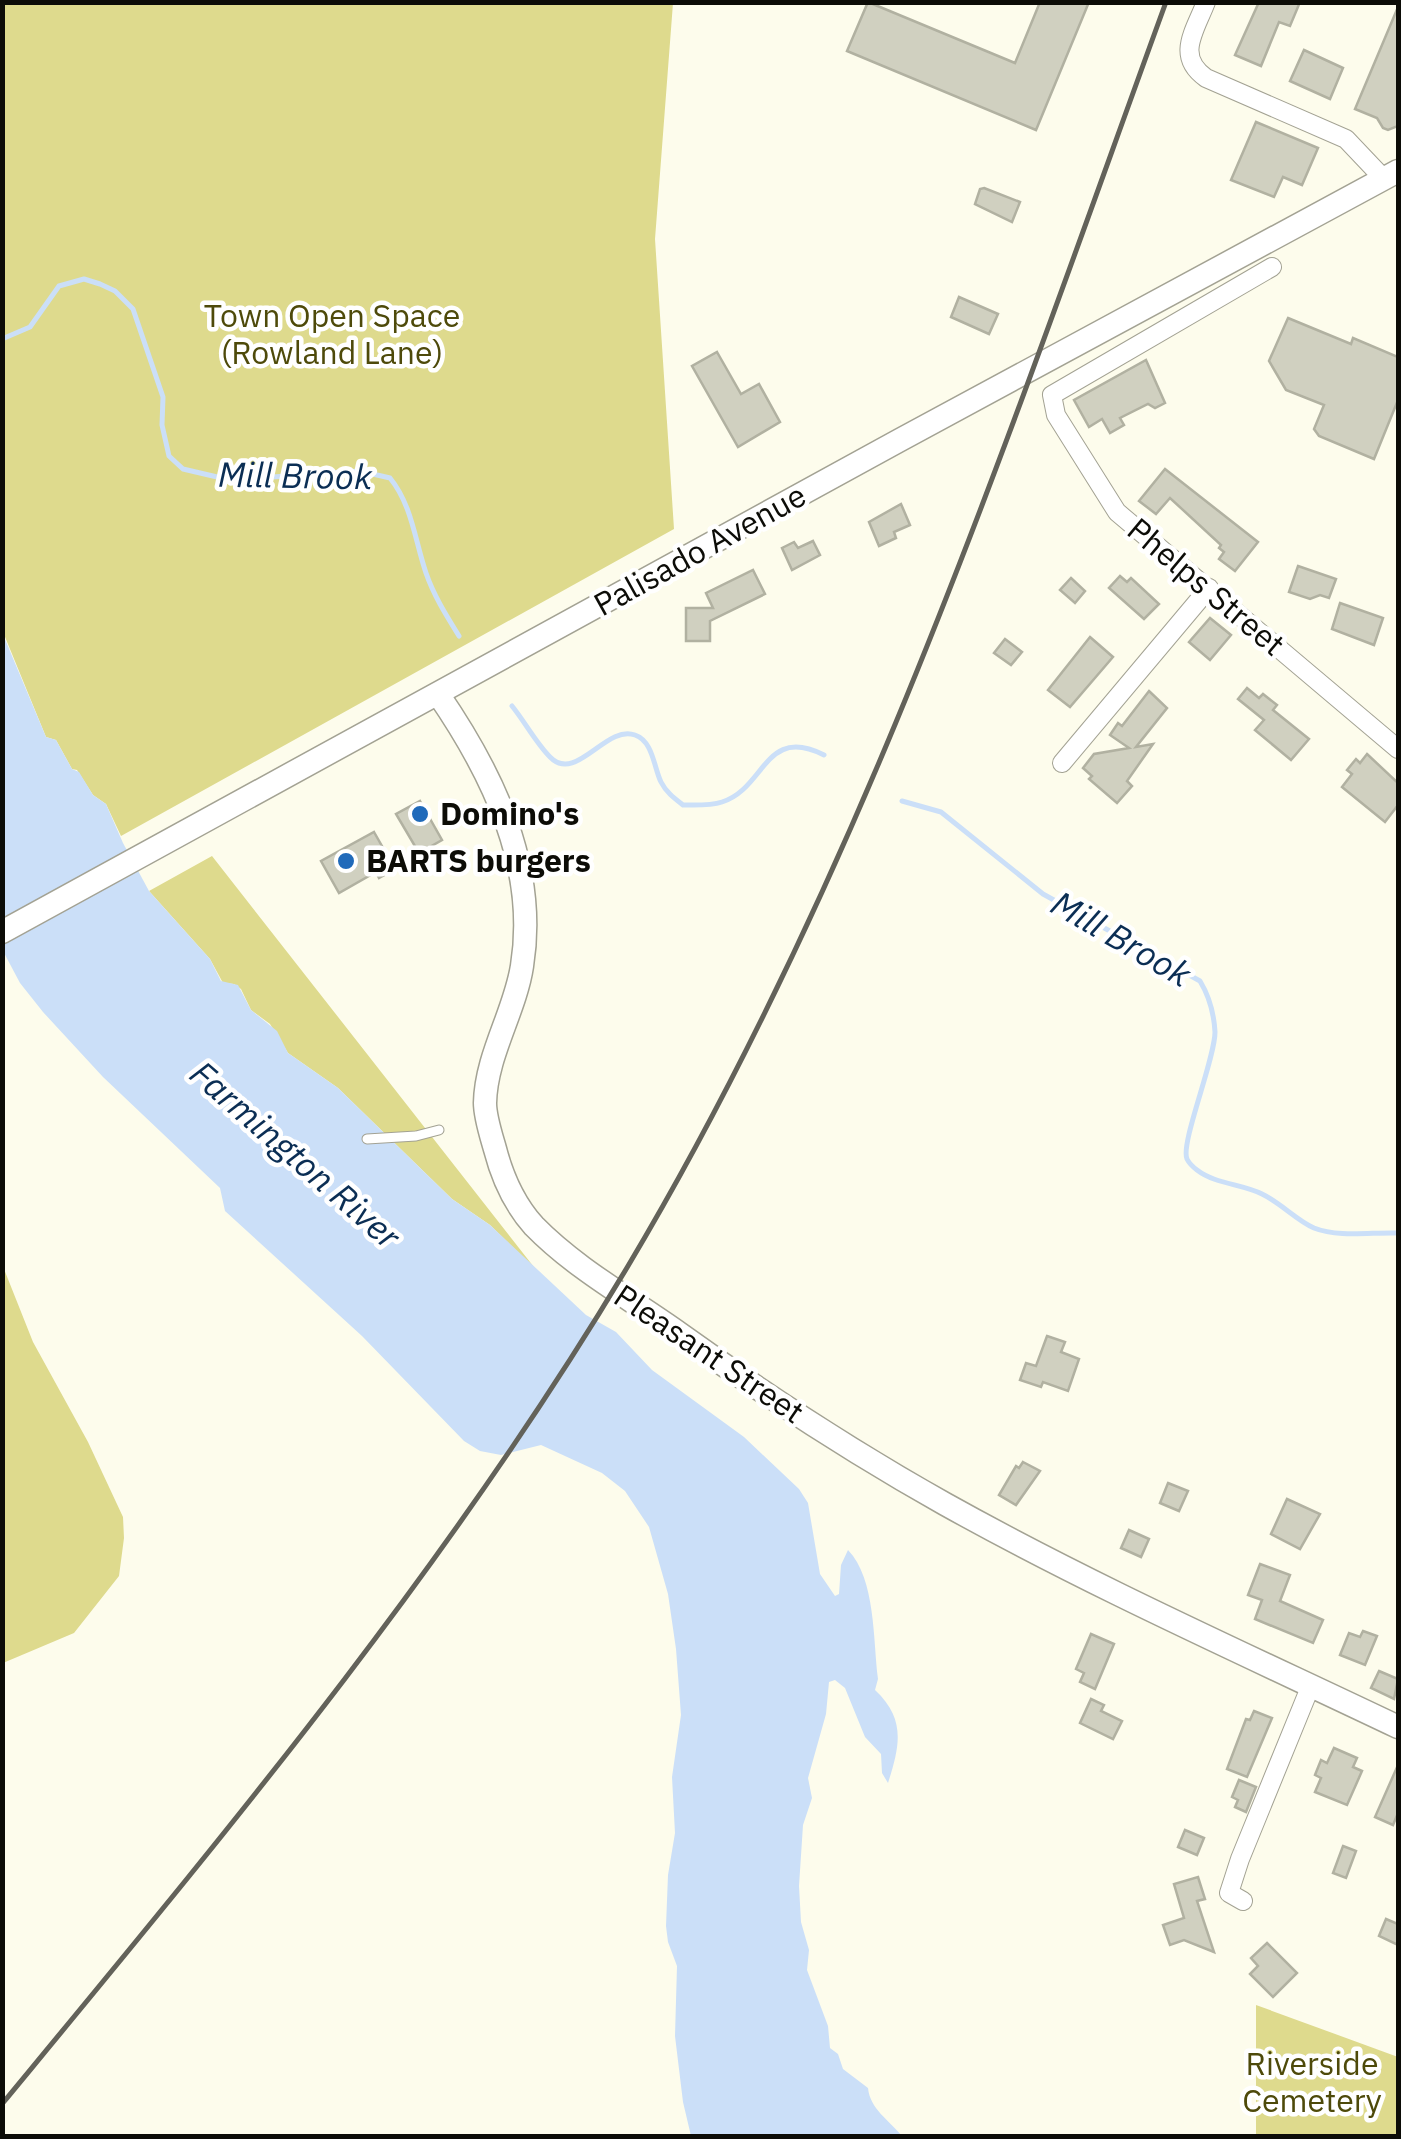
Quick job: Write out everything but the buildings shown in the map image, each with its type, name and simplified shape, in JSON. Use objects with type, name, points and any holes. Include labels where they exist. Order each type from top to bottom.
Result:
[{"type":"main road","name":"Palisado Avenue","points":[[2,932],[1391,174]]},
{"type":"main road","name":"Pleasant Street","points":[[438,694],[476,755],[501,808],[515,844],[524,888],[527,912],[522,968],[493,1062],[485,1105],[508,1185],[535,1226],[587,1272],[731,1370],[916,1487],[1080,1573],[1398,1727]]},
{"type":"street","points":[[1206,2],[1189,47],[1188,60],[1196,70],[1206,78],[1346,139],[1391,174]]},
{"type":"street","name":"Phelps Street","points":[[1272,267],[1052,395],[1056,415],[1117,512],[1398,749]]},
{"type":"street","points":[[1062,763],[1209,588]]},
{"type":"street","points":[[1242,1901],[1229,1893],[1311,1685]]},
{"type":"lane","points":[[367,1139],[416,1136],[439,1130]]},
{"type":"green space","name":"Town Open Space (Rowland Lane)","points":[[3,3],[673,3],[655,239],[674,529],[121,836],[106,804],[93,795],[77,770],[72,769],[56,740],[46,737],[3,632]]},
{"type":"green space","points":[[212,856],[537,1271],[490,1225],[452,1199],[338,1088],[288,1053],[270,1024],[251,1010],[241,989],[223,983],[210,959],[149,891]]},
{"type":"green space","points":[[2,1264],[33,1342],[88,1442],[123,1517],[124,1538],[119,1576],[74,1633],[3,1663]]},
{"type":"green space","name":"Riverside Cemetery","points":[[1256,2005],[1398,2057],[1398,2136],[1256,2136]]},
{"type":"water","name":"Farmington River","points":[[2,632],[46,737],[56,740],[72,769],[79,772],[93,795],[106,804],[149,891],[210,959],[221,981],[238,985],[251,1010],[277,1031],[288,1053],[338,1088],[452,1199],[490,1225],[586,1315],[616,1332],[652,1370],[744,1437],[799,1489],[808,1503],[820,1574],[835,1596],[839,1594],[841,1565],[848,1550],[857,1562],[872,1611],[878,1679],[875,1690],[892,1711],[897,1745],[888,1783],[882,1773],[881,1754],[865,1737],[845,1688],[835,1680],[829,1682],[826,1714],[808,1778],[812,1798],[803,1825],[801,1922],[809,1950],[807,1970],[828,2026],[830,2048],[838,2054],[843,2069],[868,2088],[876,2108],[902,2136],[691,2136],[675,2036],[677,1966],[666,1926],[675,1833],[672,1777],[681,1715],[668,1594],[649,1527],[625,1491],[602,1473],[541,1445],[501,1455],[480,1451],[464,1441],[362,1336],[225,1211],[220,1188],[103,1077],[20,983],[3,951]]},
{"type":"waterway","name":"Mill Brook","points":[[2,339],[30,327],[59,286],[84,279],[115,291],[133,309],[163,397],[162,425],[169,456],[183,469],[230,480],[360,471],[390,478],[408,511],[433,590],[459,636]]},
{"type":"waterway","name":"Mill Brook","points":[[512,706],[550,757],[560,763],[581,759],[624,734],[641,738],[663,786],[683,805],[717,803],[737,795],[767,762],[789,748],[824,755]]},
{"type":"waterway","name":"Mill Brook","points":[[902,801],[941,812],[1043,894],[1200,981],[1215,1032],[1186,1150],[1194,1168],[1262,1194],[1314,1228],[1345,1234],[1398,1233]]},
{"type":"railway","points":[[2,2104],[250,1800],[410,1592],[559,1377],[628,1266],[712,1116],[790,962],[927,647],[1166,2]]},
{"type":"place","name":"Domino's","points":[[420,814]]},
{"type":"place","name":"BARTS burgers","points":[[346,861]]}]
